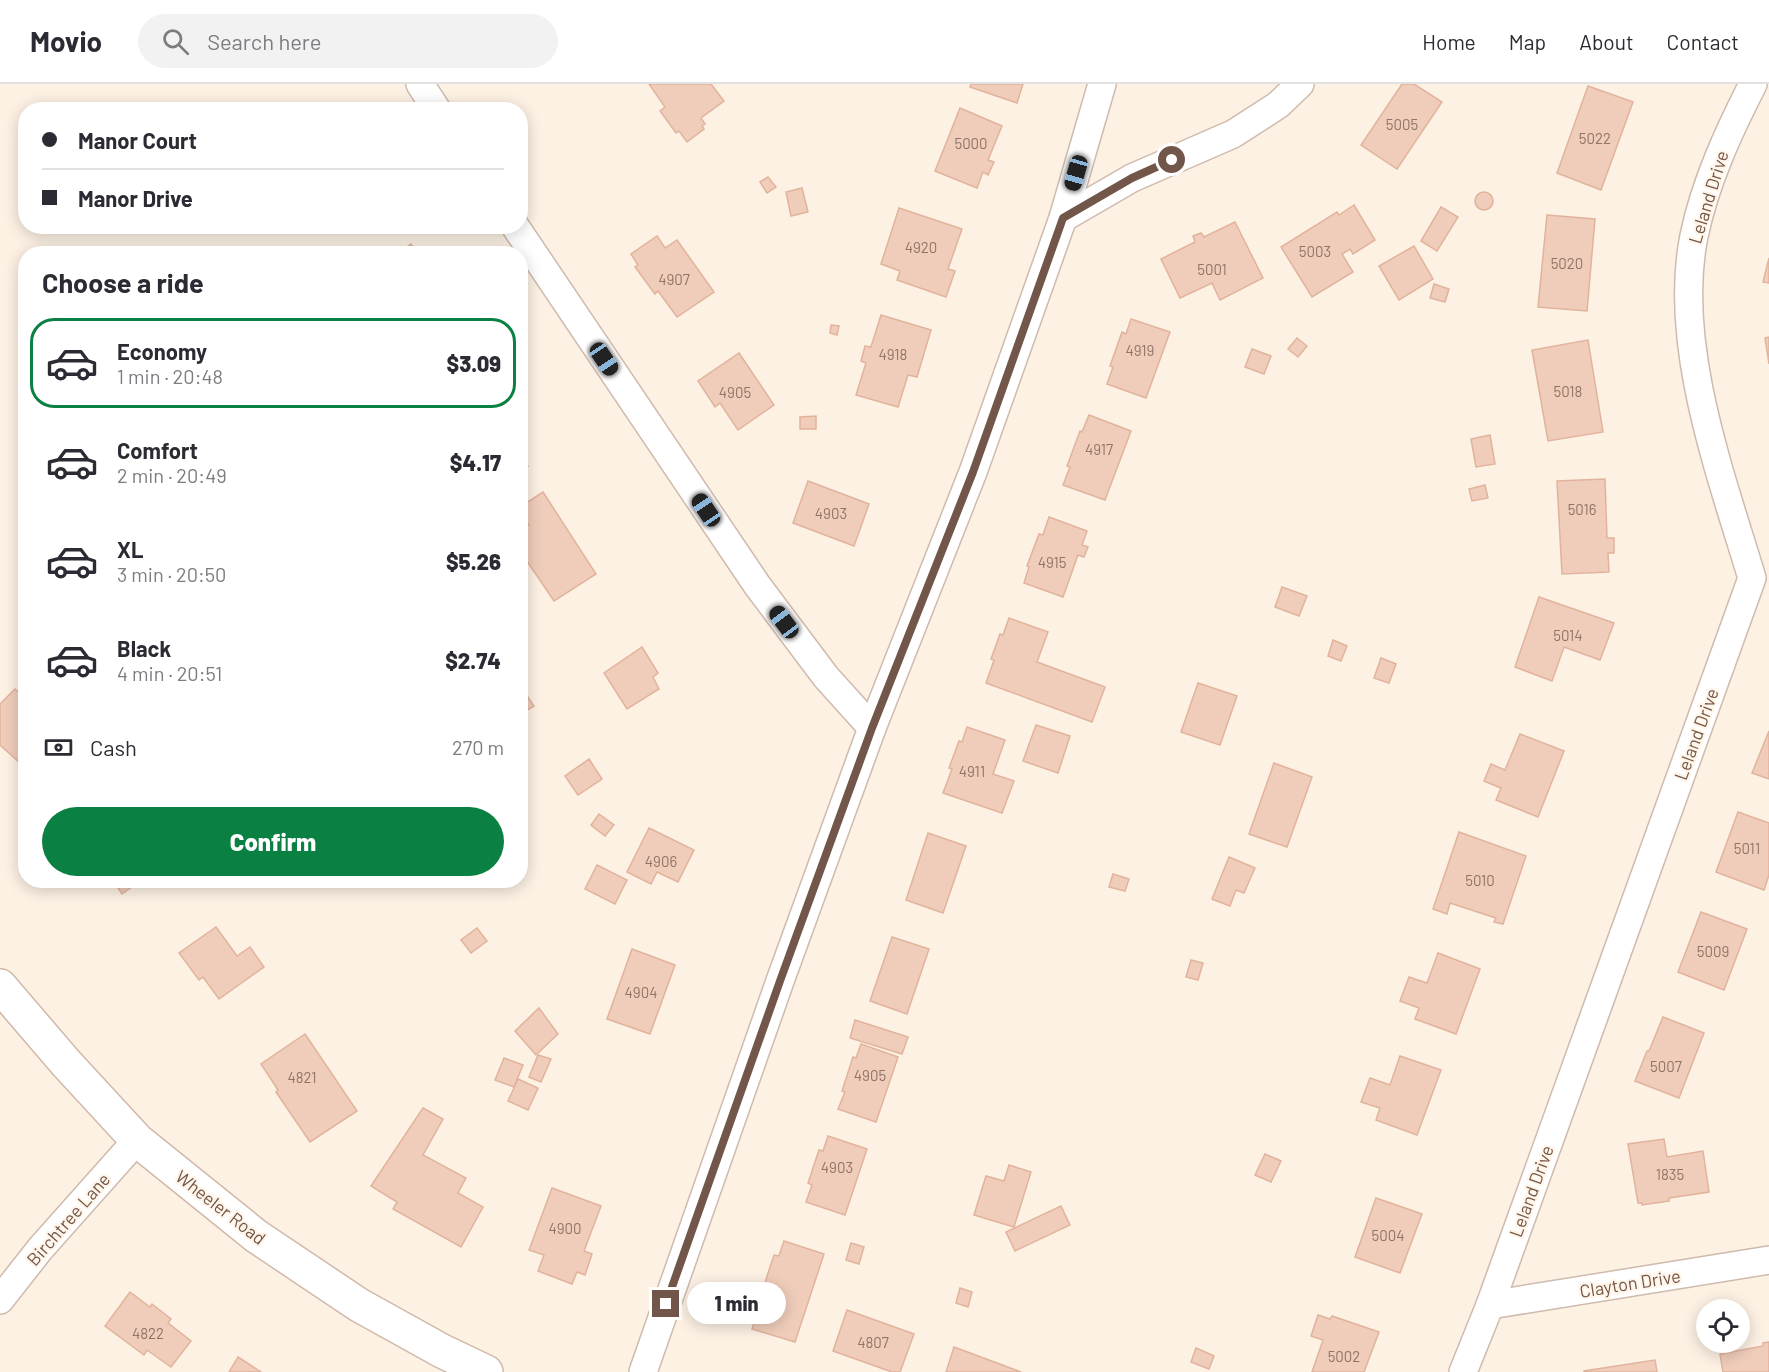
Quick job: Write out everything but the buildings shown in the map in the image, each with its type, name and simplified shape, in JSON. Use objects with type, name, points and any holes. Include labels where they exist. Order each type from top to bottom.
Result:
[{"type":"main road","name":"Wheeler Road","points":[[0,986],[66,1063],[137,1140],[256,1236],[359,1305],[442,1351],[486,1372]]},
{"type":"street","points":[[420,84],[432,102]]},
{"type":"street","points":[[643,1372],[776,992],[872,728],[973,472],[1063,218],[1102,84]]},
{"type":"street","points":[[1063,218],[1132,178],[1233,134],[1278,105],[1300,84]]},
{"type":"street","name":"Leland Drive","points":[[1464,1372],[1761,577],[1722,477],[1697,380],[1690,331],[1688,284],[1694,236],[1711,177],[1730,129],[1752,84]]},
{"type":"street","points":[[520,234],[757,585],[826,677],[872,728]]},
{"type":"street","name":"Birchtree Lane","points":[[0,1300],[40,1249],[137,1140]]},
{"type":"street","name":"Clayton Drive","points":[[1490,1305],[1769,1260]]},
{"type":"route","points":[[666,1304],[872,728],[973,472],[1063,218],[1132,178],[1172,160]]}]
